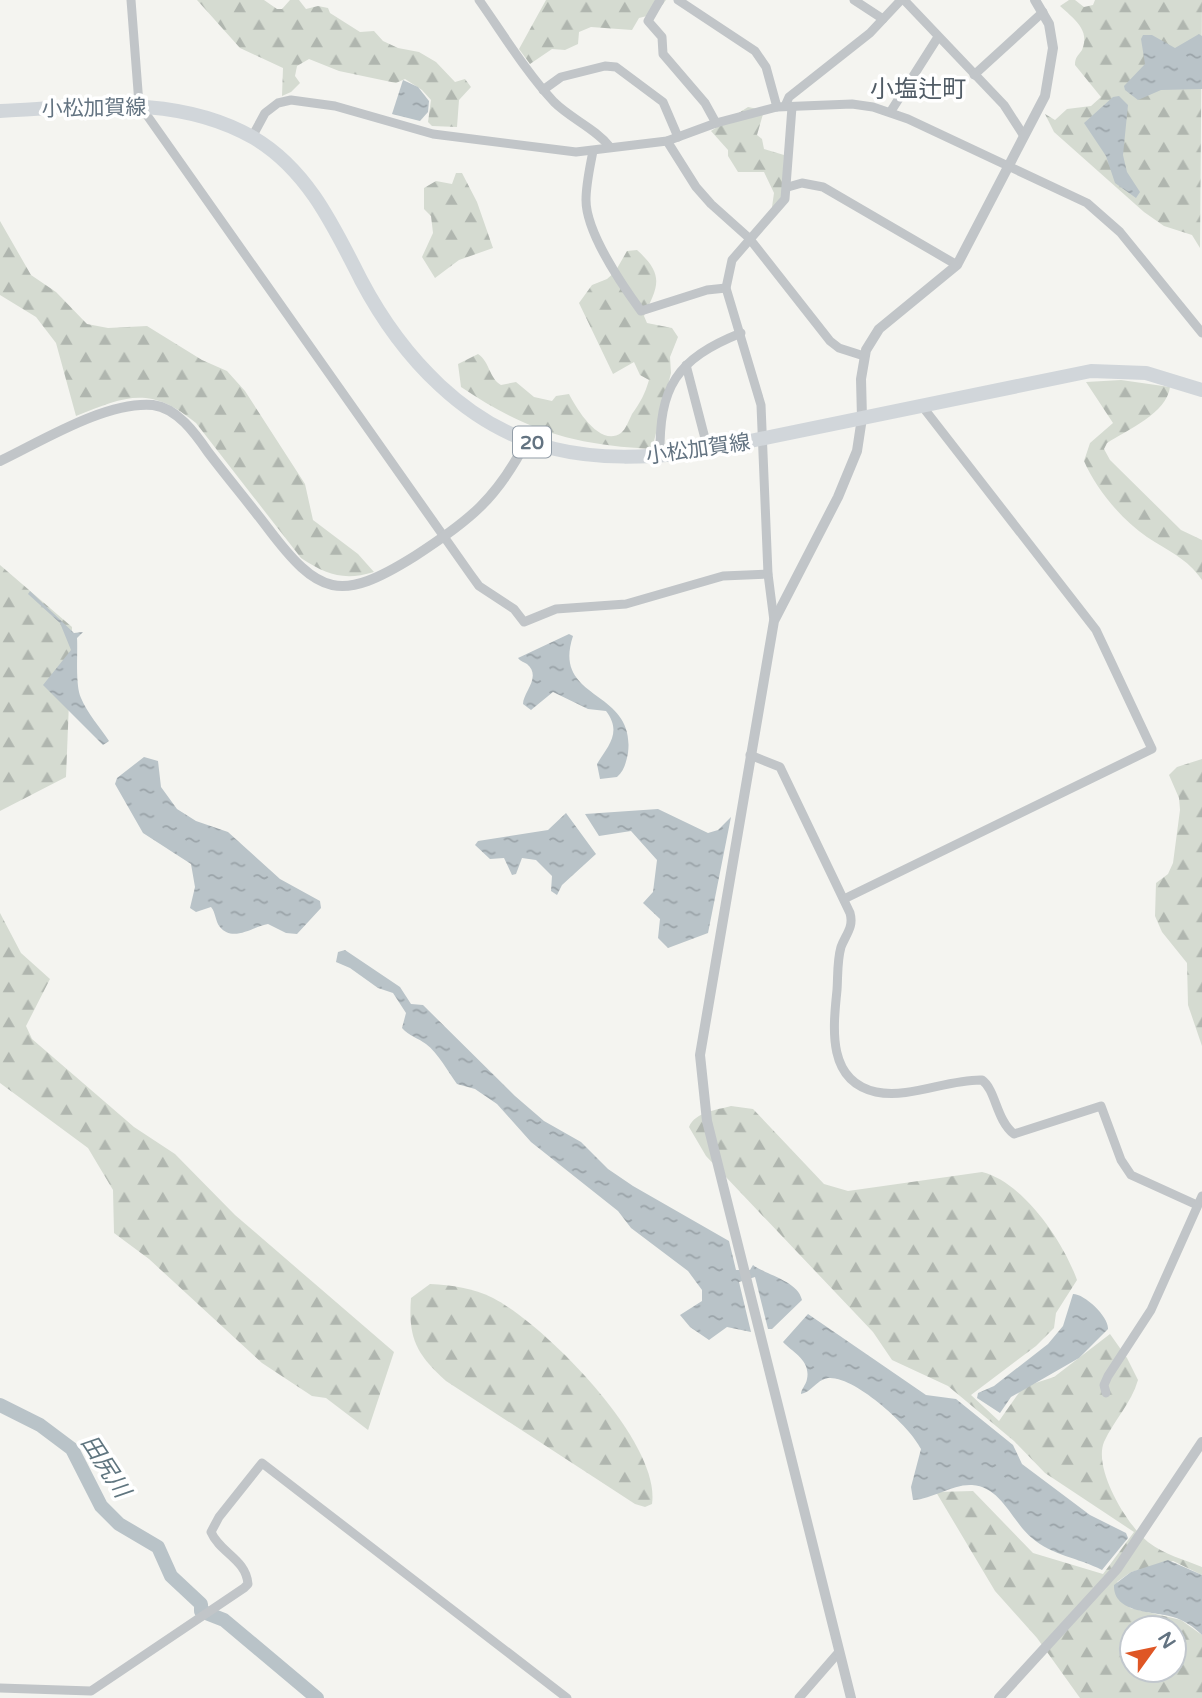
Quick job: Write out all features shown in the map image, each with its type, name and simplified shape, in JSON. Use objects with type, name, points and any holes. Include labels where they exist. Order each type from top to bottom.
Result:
[{"type":"main road","name":"小松加賀線","points":[[0,111],[139,104],[180,110],[219,122],[252,137],[288,164],[311,190],[342,239],[373,301],[412,360],[465,405],[527,440],[585,455],[660,456],[708,450],[1091,371],[1146,373],[1202,390]]},
{"type":"street","points":[[131,0],[139,104],[479,586],[514,609],[524,622],[556,609],[625,604],[723,576],[768,574]]},
{"type":"street","points":[[479,0],[543,90],[558,106],[603,138],[610,147]]},
{"type":"street","points":[[660,0],[648,21],[662,37],[663,54],[705,103],[716,123]]},
{"type":"street","points":[[678,0],[755,51],[766,67],[785,107],[788,187],[779,207],[732,260],[726,288],[758,386],[764,439],[768,574],[774,621]]},
{"type":"street","points":[[854,0],[883,19]]},
{"type":"street","points":[[785,107],[789,97],[870,33],[902,0],[1015,118],[1024,135]]},
{"type":"street","points":[[851,1698],[707,1121],[700,1055],[774,621],[857,451],[862,418],[860,396],[864,356],[879,330],[957,265],[1045,96],[1052,70],[1052,36],[1043,12],[1035,0]]},
{"type":"street","points":[[974,75],[1043,12]]},
{"type":"street","points":[[891,111],[938,37]]},
{"type":"street","points":[[543,90],[561,77],[605,66],[616,67],[663,102],[678,137]]},
{"type":"street","points":[[252,137],[265,113],[278,103],[291,100],[335,106],[433,134],[556,151],[593,151],[667,141],[716,123],[785,107],[852,104],[891,111],[1062,189],[1102,215],[1145,261],[1202,333]]},
{"type":"street","points":[[667,141],[711,205],[750,238],[830,341],[839,348],[864,356]]},
{"type":"street","points":[[593,151],[586,201],[588,219],[596,240],[641,311],[707,290],[726,288]]},
{"type":"street","points":[[788,187],[802,183],[823,187],[957,265]]},
{"type":"street","points":[[660,456],[670,387],[677,373],[704,352],[741,333]]},
{"type":"street","points":[[687,365],[708,450]]},
{"type":"street","points":[[0,461],[114,410],[154,405],[169,411],[185,423],[298,567],[317,582],[345,586],[365,583],[387,573],[475,515],[499,488],[527,440]]},
{"type":"street","points":[[844,899],[1152,749],[1096,630],[922,406]]},
{"type":"street","points":[[750,755],[780,767],[844,899],[852,926],[841,947],[834,1040],[839,1062],[855,1084],[886,1093],[982,1080],[988,1085],[1003,1124],[1014,1134],[1101,1106],[1121,1160],[1131,1175],[1200,1201],[1151,1310],[1108,1376],[1104,1385],[1106,1393]]},
{"type":"street","points":[[999,1698],[1117,1569],[1202,1443]]},
{"type":"street","points":[[0,1688],[91,1691],[244,1588],[248,1584],[244,1569],[217,1542],[211,1532],[219,1517],[262,1463],[567,1698]]},
{"type":"street","points":[[799,1698],[839,1652]]},
{"type":"green space","points":[[197,0],[264,0],[277,9],[282,9],[290,0],[299,0],[306,9],[318,6],[328,8],[330,13],[360,32],[374,31],[383,41],[398,48],[419,52],[436,62],[455,82],[465,79],[471,87],[459,100],[457,127],[432,126],[428,122],[431,100],[422,90],[405,79],[396,83],[339,71],[309,59],[297,66],[295,76],[300,83],[282,96],[283,68],[240,48]]},
{"type":"green space","points":[[546,0],[666,0],[655,14],[639,18],[632,30],[591,27],[579,32],[578,44],[565,50],[552,49],[530,64],[519,49]]},
{"type":"green space","points":[[1069,0],[1075,0],[1084,7],[1093,5],[1095,0],[1202,0],[1200,248],[1192,235],[1164,226],[1144,212],[1054,132],[1045,114],[1055,120],[1067,109],[1091,106],[1101,97],[1075,65],[1082,50],[1084,36],[1079,25],[1060,6]]},
{"type":"green space","points":[[748,107],[758,109],[763,114],[757,135],[762,139],[764,149],[784,155],[783,196],[775,207],[772,207],[774,193],[764,172],[738,172],[728,156],[728,150],[711,131]]},
{"type":"green space","points":[[456,173],[462,173],[477,202],[493,248],[459,260],[435,278],[422,257],[433,233],[431,216],[424,209],[424,188],[436,181],[452,184]]},
{"type":"green space","points":[[0,221],[31,275],[56,292],[87,324],[108,328],[147,326],[202,360],[227,371],[245,391],[305,484],[313,520],[358,554],[374,572],[354,576],[336,575],[301,558],[196,423],[165,403],[151,399],[124,399],[76,416],[56,343],[36,317],[0,295]]},
{"type":"green space","points":[[637,250],[652,267],[656,282],[644,316],[647,323],[672,328],[678,337],[670,357],[671,373],[652,449],[598,444],[552,433],[507,415],[461,387],[458,364],[478,354],[501,385],[516,382],[534,397],[552,401],[556,396],[569,394],[583,416],[597,431],[613,436],[621,433],[642,398],[649,380],[640,375],[634,362],[613,374],[579,303],[592,285],[607,279],[615,272],[627,251]]},
{"type":"green space","points":[[1121,380],[1170,387],[1162,405],[1154,413],[1107,443],[1104,449],[1110,460],[1181,530],[1202,540],[1202,580],[1184,560],[1137,530],[1119,512],[1102,493],[1084,461],[1090,443],[1113,423],[1086,382]]},
{"type":"green space","points":[[0,565],[72,627],[66,777],[0,811]]},
{"type":"green space","points":[[1202,759],[1202,1046],[1188,1005],[1187,963],[1162,932],[1155,916],[1156,883],[1168,874],[1173,863],[1180,810],[1179,798],[1169,775],[1177,767]]},
{"type":"green space","points":[[0,913],[21,953],[50,979],[26,1026],[32,1039],[134,1127],[175,1154],[235,1215],[394,1352],[368,1430],[326,1398],[312,1396],[262,1363],[149,1259],[114,1233],[113,1190],[88,1148],[0,1083]]},
{"type":"green space","points":[[731,1106],[753,1109],[824,1184],[848,1191],[982,1172],[1012,1188],[1040,1215],[1062,1248],[1077,1280],[1056,1313],[1054,1328],[1036,1346],[971,1395],[999,1421],[1023,1387],[1054,1377],[1110,1334],[1138,1380],[1104,1442],[1103,1467],[1108,1481],[1122,1510],[1148,1542],[1168,1554],[1202,1567],[1202,1575],[1173,1561],[1131,1572],[1117,1582],[1130,1608],[1156,1614],[1118,1614],[1118,1684],[1188,1684],[1188,1625],[1202,1635],[1202,1698],[1080,1698],[1037,1638],[995,1591],[936,1492],[973,1491],[1033,1553],[1103,1574],[1134,1532],[1045,1473],[1014,1441],[948,1386],[892,1360],[873,1332],[706,1156],[689,1127],[696,1118]]},
{"type":"green space","points":[[430,1284],[462,1288],[493,1298],[515,1312],[569,1359],[619,1419],[638,1449],[650,1478],[652,1504],[645,1507],[635,1504],[446,1381],[421,1353],[411,1324],[411,1298]]},
{"type":"water","points":[[1199,34],[1202,36],[1202,89],[1161,90],[1138,100],[1125,90],[1124,86],[1145,64],[1141,39],[1143,35],[1152,35],[1175,48]]},
{"type":"water","points":[[403,80],[418,87],[429,101],[428,112],[420,121],[392,114]]},
{"type":"water","points":[[1119,96],[1128,105],[1123,155],[1127,172],[1140,192],[1136,198],[1115,183],[1106,156],[1084,123],[1113,97]]},
{"type":"water","points":[[30,591],[74,633],[83,632],[77,638],[79,692],[109,741],[103,745],[43,685],[71,650],[60,623],[28,594]]},
{"type":"water","points":[[569,634],[573,636],[569,657],[573,673],[620,717],[627,732],[628,753],[623,769],[617,777],[600,779],[597,764],[612,738],[613,725],[606,711],[588,709],[553,692],[531,710],[523,704],[533,674],[527,664],[518,658]]},
{"type":"water","points":[[144,757],[158,761],[161,787],[177,809],[196,821],[228,832],[280,879],[320,901],[321,908],[297,934],[286,933],[268,924],[231,934],[220,927],[211,907],[196,912],[190,908],[195,887],[191,864],[143,833],[115,784],[117,778]]},
{"type":"water","points":[[658,809],[708,833],[718,830],[731,817],[708,933],[668,948],[658,938],[660,919],[643,903],[653,892],[657,860],[631,831],[599,836],[585,814]]},
{"type":"water","points":[[566,813],[596,854],[562,885],[557,895],[551,891],[552,876],[536,860],[522,858],[516,874],[512,875],[504,858],[490,859],[475,845],[478,841],[548,830]]},
{"type":"water","points":[[345,950],[400,987],[411,1004],[423,1005],[544,1121],[581,1142],[608,1169],[633,1186],[729,1241],[736,1270],[750,1270],[753,1265],[788,1283],[799,1293],[802,1300],[772,1329],[768,1329],[755,1277],[739,1282],[751,1332],[727,1327],[709,1340],[690,1327],[680,1315],[702,1301],[702,1290],[688,1271],[631,1228],[618,1211],[531,1142],[497,1104],[475,1089],[457,1084],[430,1048],[402,1028],[406,1013],[393,993],[378,988],[350,968],[336,962],[338,952]]},
{"type":"water","points":[[1073,1294],[1084,1298],[1095,1307],[1105,1318],[1108,1329],[1079,1358],[1011,1397],[1000,1413],[977,1398],[978,1393],[994,1386],[1048,1344],[1063,1326]]},
{"type":"water","points":[[808,1314],[926,1395],[956,1399],[1013,1445],[1022,1464],[1090,1515],[1126,1533],[1128,1538],[1102,1570],[1040,1544],[1025,1531],[999,1498],[982,1487],[965,1485],[913,1500],[911,1487],[921,1449],[894,1416],[866,1393],[839,1379],[824,1379],[801,1394],[807,1379],[806,1367],[800,1357],[783,1342]]},
{"type":"water","points":[[1168,1560],[1202,1575],[1202,1635],[1188,1624],[1188,1614],[1159,1614],[1136,1610],[1120,1601],[1115,1594],[1114,1585],[1131,1572]]},
{"type":"waterway","name":"田尻川","points":[[0,1405],[40,1425],[72,1449],[101,1506],[119,1524],[158,1547],[171,1576],[201,1604],[201,1611],[224,1620],[317,1698]]},
{"type":"district","name":"小塩辻町","points":[[918,89]]}]
